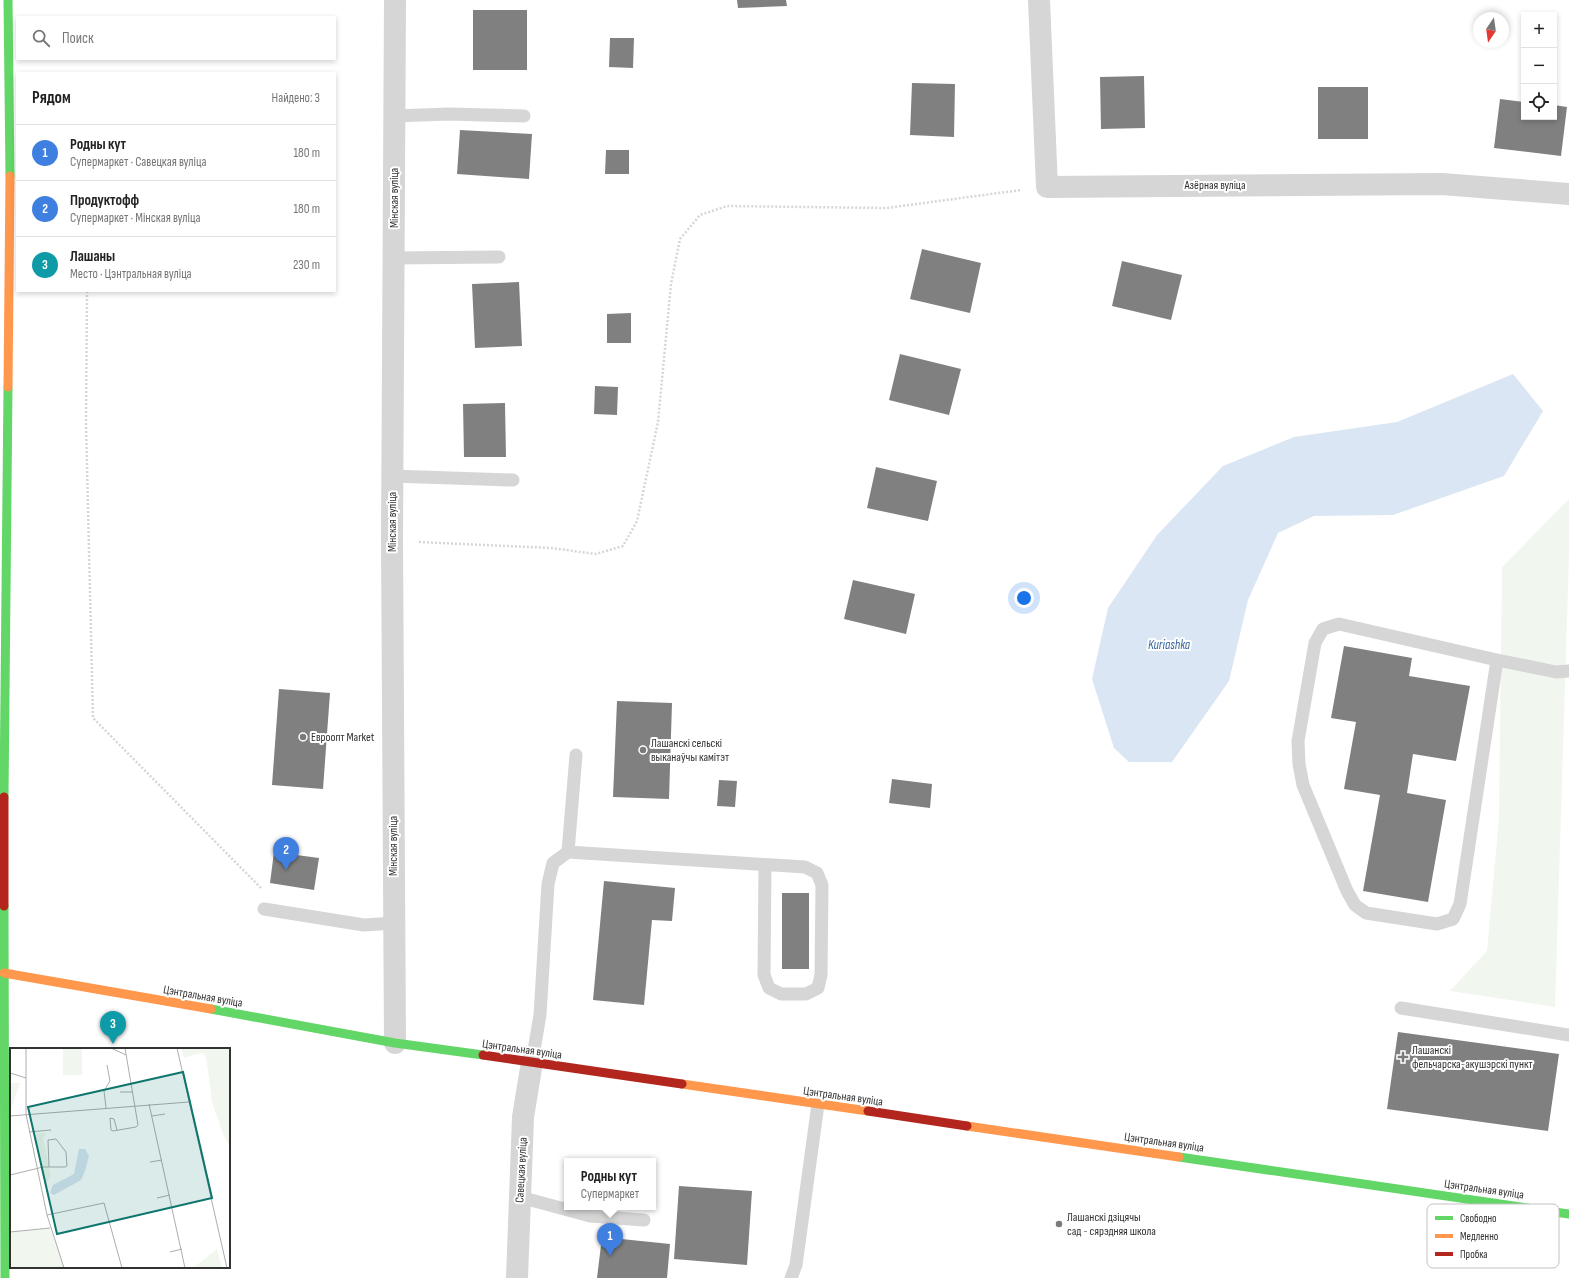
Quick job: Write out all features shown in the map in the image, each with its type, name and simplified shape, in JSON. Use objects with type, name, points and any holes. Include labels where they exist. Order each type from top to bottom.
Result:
[{"type":"main road","points":[[6,1278],[4,720],[10,154],[8,0]]},
{"type":"main road","name":"Цэнтральная вуліца","points":[[4,973],[395,1043],[1501,1204]]},
{"type":"main road","name":"Цэнтральная вуліца","points":[[1559,1213],[1569,1214]]},
{"type":"street","name":"Мінская вуліца","points":[[395,0],[392,476],[395,1043]]},
{"type":"street","points":[[1039,0],[1048,187]]},
{"type":"street","name":"Азёрная вуліца","points":[[1048,187],[1442,184],[1569,194]]},
{"type":"street","name":"Савецкая вуліца","points":[[518,1278],[524,1117],[532,1062]]},
{"type":"lane","points":[[394,116],[449,114],[524,116]]},
{"type":"lane","points":[[393,258],[499,257]]},
{"type":"lane","points":[[392,476],[513,480]]},
{"type":"lane","points":[[1497,660],[1460,904],[1453,919],[1437,924],[1366,913],[1354,905],[1347,891],[1303,784],[1298,764],[1298,741],[1315,643],[1323,629],[1339,624],[1497,660],[1556,672],[1569,671]]},
{"type":"lane","points":[[568,852],[576,755]]},
{"type":"lane","points":[[532,1062],[540,1015],[548,884],[553,863],[568,852],[805,867],[817,873],[822,885],[821,975],[818,988],[806,994],[781,994],[769,988],[764,975],[765,865]]},
{"type":"lane","points":[[264,909],[364,925],[394,924]]},
{"type":"lane","points":[[1401,1008],[1569,1035]]},
{"type":"lane","points":[[790,1278],[796,1265],[818,1104]]},
{"type":"lane","points":[[520,1197],[564,1209]]},
{"type":"lane","points":[[568,1210],[590,1216],[644,1220]]},
{"type":"path","points":[[392,540],[551,548],[596,554],[623,546],[637,520],[658,422],[671,284],[680,239],[700,215],[727,206],[887,208],[1048,187]]},
{"type":"path","points":[[87,292],[86,424],[93,718],[264,892],[264,909]]},
{"type":"shaded area","points":[[1569,499],[1569,556],[1555,1007],[1450,991],[1487,951],[1499,817],[1502,567]]},
{"type":"water","name":"Kuriashka","points":[[1513,374],[1543,411],[1504,476],[1393,515],[1314,516],[1278,533],[1248,600],[1229,681],[1172,762],[1129,762],[1114,748],[1092,679],[1108,608],[1157,535],[1223,466],[1294,437],[1397,422]]},
{"type":"building","points":[[737,0],[786,0],[787,6],[738,8]]},
{"type":"building","points":[[473,10],[527,10],[527,70],[473,70]]},
{"type":"building","points":[[610,38],[634,38],[633,68],[609,67]]},
{"type":"building","points":[[1144,76],[1145,128],[1101,129],[1100,77]]},
{"type":"building","points":[[912,83],[955,84],[954,137],[910,135]]},
{"type":"building","points":[[1318,87],[1368,87],[1368,139],[1318,139]]},
{"type":"building","points":[[1500,99],[1521,102],[1521,120],[1557,120],[1557,105],[1567,107],[1561,156],[1494,148]]},
{"type":"building","points":[[460,130],[532,134],[529,179],[457,174]]},
{"type":"building","points":[[606,150],[629,150],[629,174],[605,174]]},
{"type":"building","points":[[922,249],[981,263],[970,313],[910,299]]},
{"type":"building","points":[[1122,261],[1182,275],[1171,320],[1112,306]]},
{"type":"building","points":[[519,282],[522,346],[475,348],[472,284]]},
{"type":"building","points":[[631,313],[631,343],[607,343],[607,314]]},
{"type":"building","points":[[900,354],[961,369],[949,415],[889,400]]},
{"type":"building","points":[[595,386],[618,387],[617,415],[594,414]]},
{"type":"building","points":[[505,403],[506,457],[464,457],[463,404]]},
{"type":"building","points":[[876,467],[937,481],[928,521],[867,508]]},
{"type":"building","points":[[853,580],[915,594],[906,634],[844,619]]},
{"type":"building","points":[[1344,646],[1412,658],[1409,676],[1470,686],[1456,761],[1413,754],[1407,793],[1446,800],[1428,902],[1363,891],[1380,795],[1344,789],[1356,722],[1331,718]]},
{"type":"building","points":[[279,689],[330,693],[323,789],[272,785]]},
{"type":"building","name":"Лашанскі сельскі выканаўчы камітэт","points":[[617,701],[672,703],[669,799],[613,797]]},
{"type":"building","points":[[892,779],[932,784],[930,808],[889,803]]},
{"type":"building","points":[[719,780],[737,781],[735,807],[717,806]]},
{"type":"building","points":[[274,852],[319,858],[314,890],[270,883]]},
{"type":"building","points":[[604,881],[675,888],[672,921],[652,920],[644,1005],[593,1000]]},
{"type":"building","points":[[782,893],[809,893],[809,969],[782,969]]},
{"type":"building","points":[[1398,1032],[1559,1054],[1548,1131],[1387,1109]]},
{"type":"building","points":[[679,1186],[752,1191],[747,1265],[674,1259]]},
{"type":"building","points":[[602,1237],[670,1244],[667,1278],[597,1278]]},
{"type":"traffic: fast","points":[[8,0],[10,176]]},
{"type":"traffic: fast","points":[[4,797],[8,387]]},
{"type":"traffic: fast","points":[[4,906],[5,1278]]},
{"type":"traffic: fast","points":[[211,1009],[395,1043],[483,1055]]},
{"type":"traffic: fast","points":[[1179,1157],[1501,1204]]},
{"type":"traffic: fast","points":[[1559,1213],[1569,1214]]},
{"type":"traffic: slow","points":[[8,387],[10,176]]},
{"type":"traffic: slow","points":[[4,973],[211,1009]]},
{"type":"traffic: slow","points":[[682,1084],[868,1111]]},
{"type":"traffic: slow","points":[[967,1126],[1179,1157]]},
{"type":"traffic: jam","points":[[4,797],[4,906]]},
{"type":"traffic: jam","points":[[483,1055],[682,1084]]},
{"type":"traffic: jam","points":[[868,1111],[967,1126]]},
{"type":"place","name":"Евроопт Market","points":[[303,737]]},
{"type":"place","name":"Лашанскі сельскі выканаўчы камітэт","points":[[643,750]]},
{"type":"place","name":"Продуктофф","points":[[286,870]]},
{"type":"place","name":"Лашаны","points":[[113,1044]]},
{"type":"place","name":"Лашанскі фельчарска-акушэрскі пункт","points":[[1403,1057]]},
{"type":"place","name":"Лашанскі дзіцячы сад - сярэдняя школа","points":[[1059,1224]]},
{"type":"place","name":"Родны кут","points":[[610,1256]]}]
